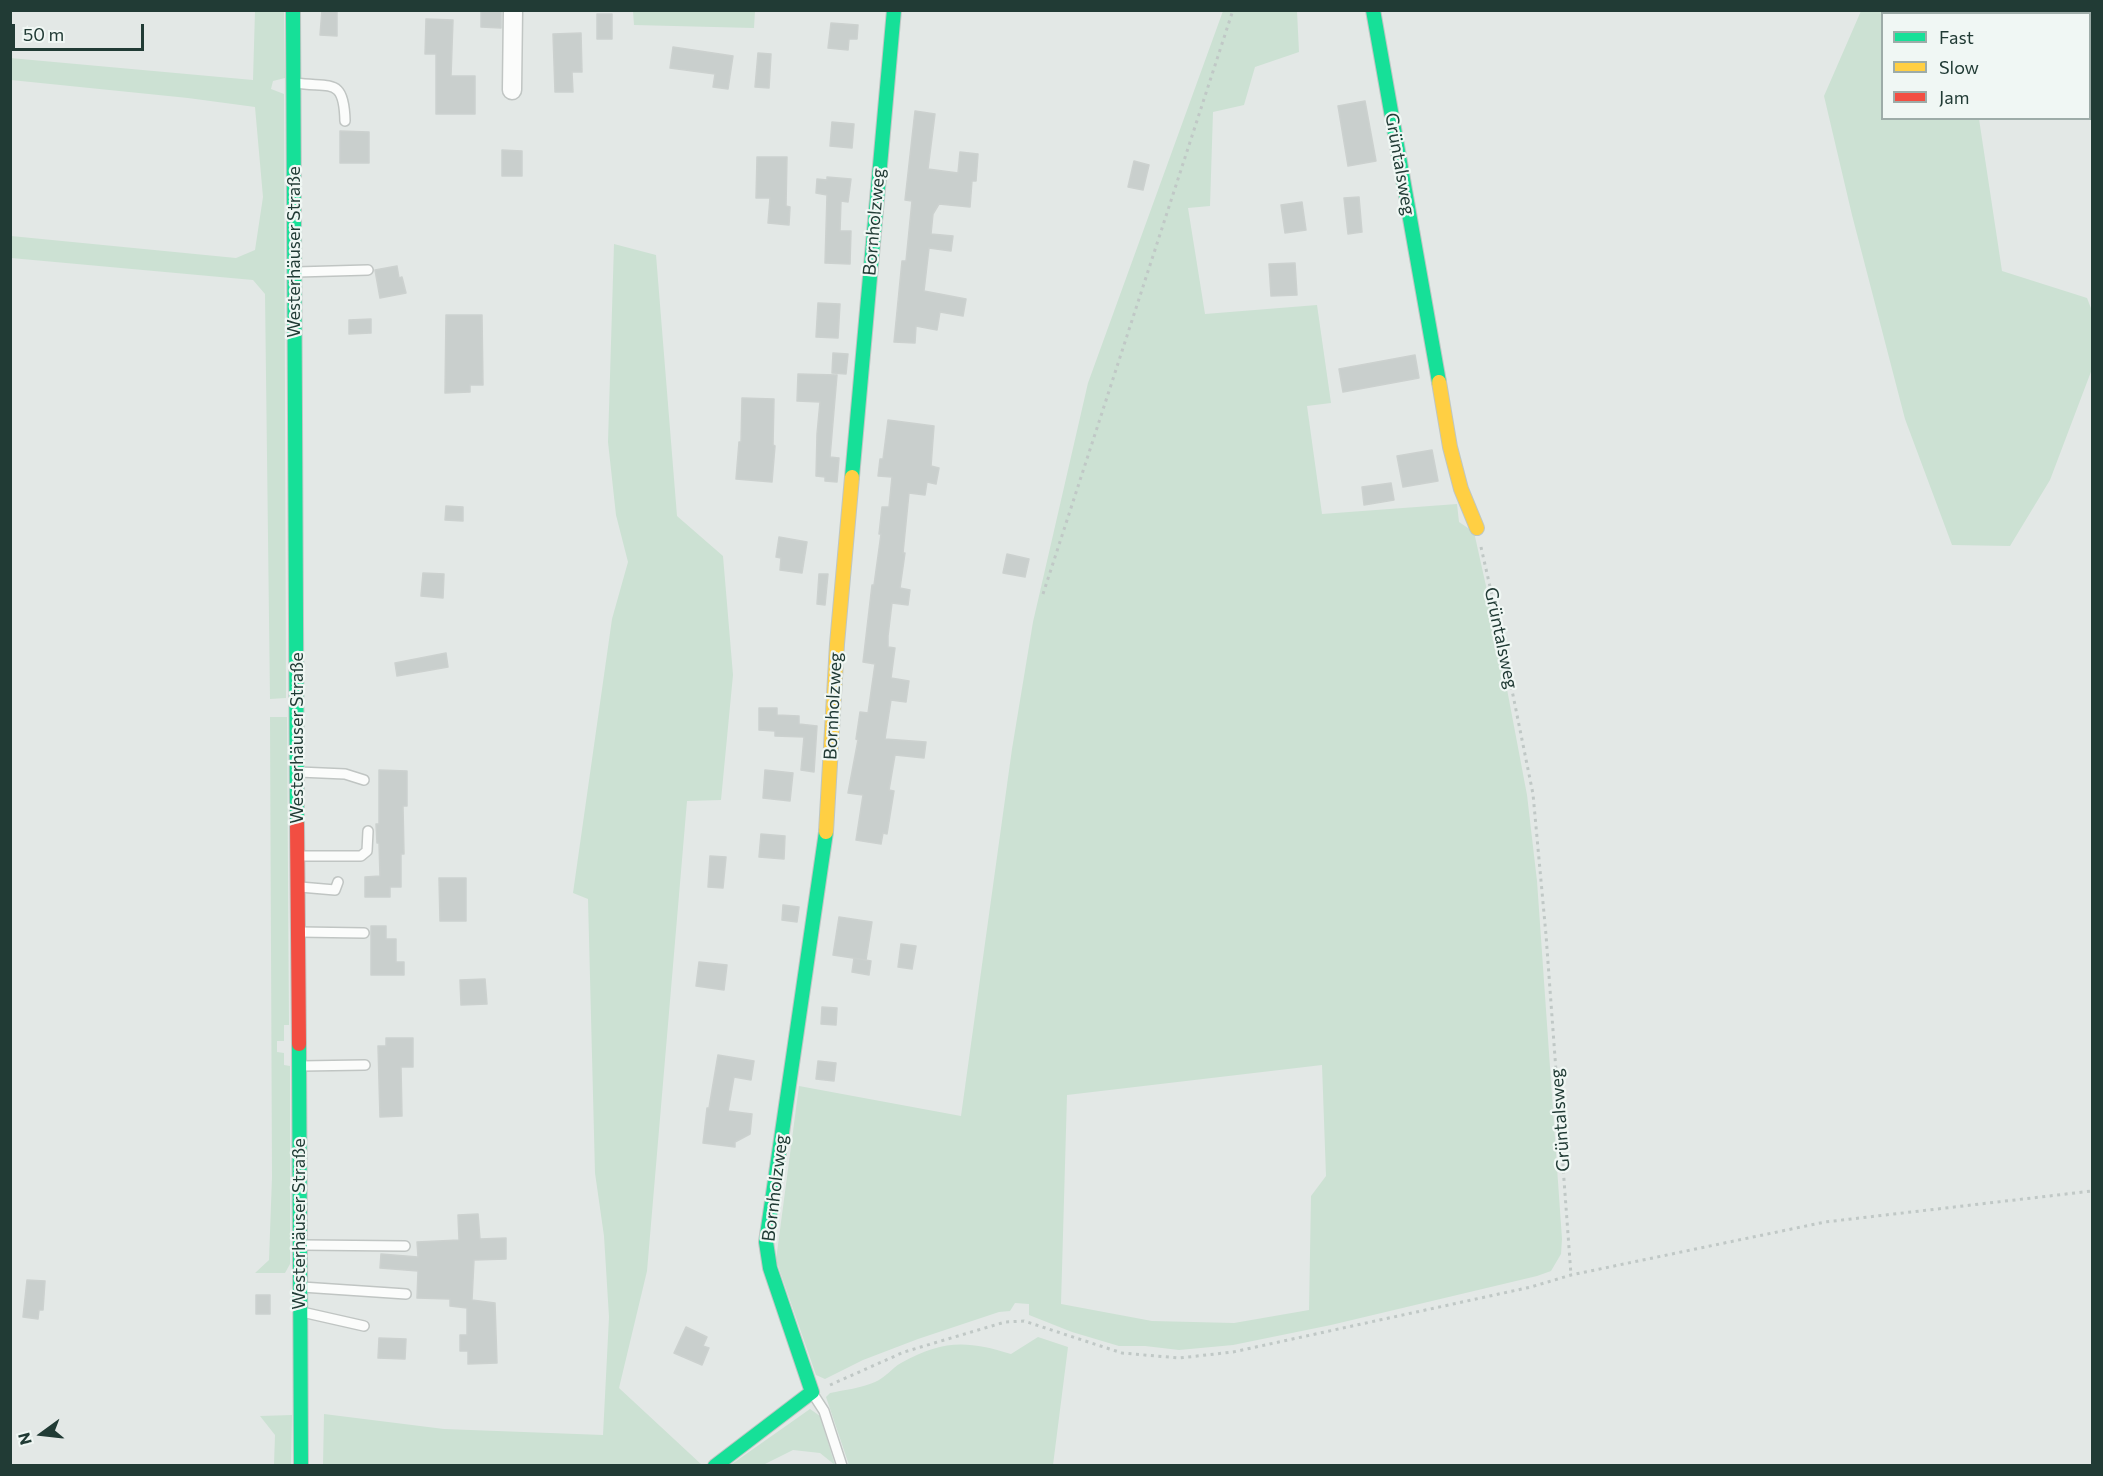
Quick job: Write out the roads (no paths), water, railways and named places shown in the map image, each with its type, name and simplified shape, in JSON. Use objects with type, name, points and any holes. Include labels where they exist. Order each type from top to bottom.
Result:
[{"type":"street","name":"Westerhäuser Straße","points":[[293,10],[301,1466]]},
{"type":"street","points":[[512,90],[513,10]]},
{"type":"street","name":"Bornholzweg","points":[[812,1392],[770,1268],[766,1242],[826,829],[838,632],[894,10]]},
{"type":"street","name":"Grüntalsweg","points":[[1373,10],[1450,447],[1461,489],[1477,528]]},
{"type":"street","points":[[715,1466],[812,1392]]},
{"type":"lane","points":[[293,83],[329,85],[340,92],[344,101],[345,122]]},
{"type":"lane","points":[[294,272],[368,270]]},
{"type":"lane","points":[[297,772],[345,774],[364,780]]},
{"type":"lane","points":[[298,856],[361,856],[367,851],[368,831]]},
{"type":"lane","points":[[297,886],[335,890],[338,882]]},
{"type":"lane","points":[[298,932],[364,933]]},
{"type":"lane","points":[[299,1066],[365,1065]]},
{"type":"lane","points":[[300,1245],[405,1246]]},
{"type":"lane","points":[[300,1287],[406,1294]]},
{"type":"lane","points":[[300,1311],[364,1326]]},
{"type":"lane","points":[[812,1392],[824,1411],[842,1466]]}]
